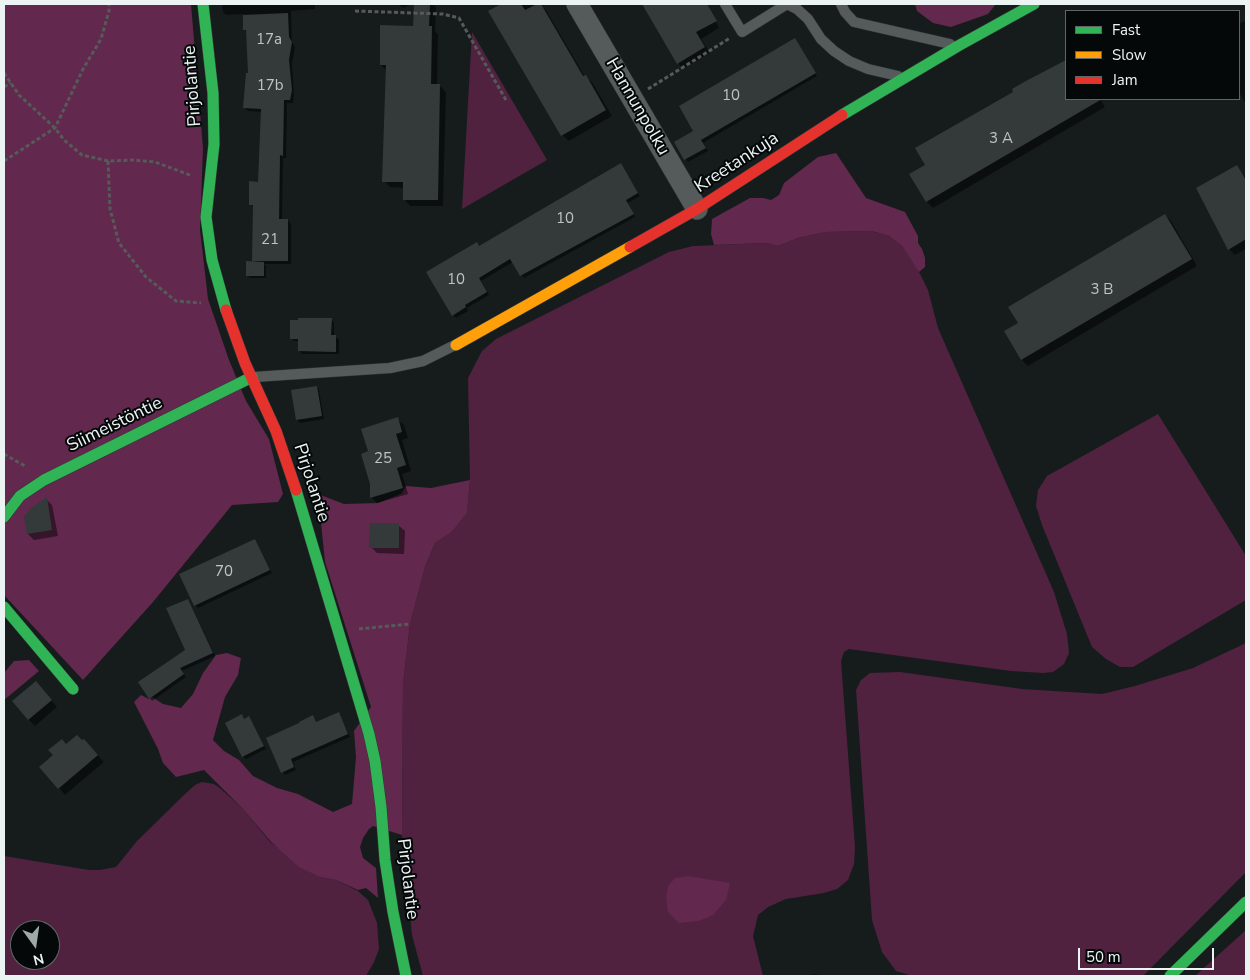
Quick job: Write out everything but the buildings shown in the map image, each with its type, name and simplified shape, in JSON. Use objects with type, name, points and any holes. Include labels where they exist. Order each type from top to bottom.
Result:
[{"type":"street","name":"Pirjolantie","points":[[203,4],[213,102],[214,144],[206,217],[212,260],[232,329],[276,431],[318,562],[369,734],[375,761],[392,904],[406,976]]},
{"type":"street","name":"Hannunpolku","points":[[577,4],[697,209]]},
{"type":"street","name":"Kreetankuja","points":[[456,345],[697,209],[904,77],[1034,4]]},
{"type":"street","name":"Siimeistöntie","points":[[4,517],[20,496],[44,480],[252,377]]},
{"type":"street","points":[[4,607],[73,689]]},
{"type":"street","points":[[1170,976],[1246,902]]},
{"type":"lane","points":[[725,4],[742,32],[787,4],[797,8],[808,19],[821,39],[849,61],[868,70],[904,77]]},
{"type":"lane","points":[[840,4],[854,22],[958,46]]},
{"type":"lane","points":[[252,377],[390,368],[423,361],[456,345]]},
{"type":"path","points":[[4,161],[55,128],[82,69],[102,39],[109,4]]},
{"type":"path","points":[[354,11],[443,14],[459,18],[506,100]]},
{"type":"path","points":[[632,98],[742,32]]},
{"type":"path","points":[[4,73],[19,95],[82,156],[108,162],[134,160],[155,162],[182,173],[210,180]]},
{"type":"path","points":[[4,87],[11,83]]},
{"type":"path","points":[[108,162],[110,208],[119,243],[146,277],[176,301],[198,304],[222,297]]},
{"type":"path","points":[[339,632],[410,624]]},
{"type":"shaded area","points":[[4,4],[191,4],[203,148],[200,230],[208,299],[229,360],[246,401],[269,439],[283,494],[278,502],[232,505],[153,602],[83,680],[4,595]]},
{"type":"shaded area","points":[[915,4],[996,4],[988,14],[951,27],[933,23],[917,11]]},
{"type":"shaded area","points":[[472,32],[547,160],[462,209]]},
{"type":"shaded area","points":[[836,153],[866,198],[905,212],[918,236],[918,243],[925,258],[925,267],[919,272],[902,246],[889,236],[872,231],[826,232],[798,238],[778,246],[767,243],[714,245],[711,234],[712,219],[750,198],[771,200],[779,195],[784,183],[818,157]]},
{"type":"shaded area","points":[[872,231],[889,236],[902,246],[916,266],[928,290],[938,328],[1054,592],[1067,634],[1069,653],[1064,664],[1053,672],[1043,673],[1011,671],[849,649],[844,652],[841,661],[855,847],[854,864],[848,880],[837,889],[786,899],[768,907],[758,915],[753,936],[763,976],[423,976],[412,935],[402,835],[403,685],[410,624],[425,567],[435,543],[452,532],[467,513],[470,480],[468,378],[482,351],[496,339],[669,252],[693,246],[767,243],[778,246],[798,238],[826,232]]},
{"type":"shaded area","points":[[1158,414],[1246,556],[1246,600],[1133,667],[1120,667],[1106,659],[1092,647],[1042,525],[1036,506],[1038,490],[1047,476]]},
{"type":"shaded area","points":[[470,480],[467,513],[452,532],[435,543],[425,567],[410,624],[403,685],[402,835],[373,826],[363,838],[360,847],[363,858],[376,868],[378,898],[366,888],[358,890],[336,880],[320,877],[299,867],[272,843],[242,808],[204,770],[176,777],[163,763],[134,702],[141,695],[149,699],[152,697],[163,704],[181,708],[193,694],[203,673],[216,655],[227,653],[241,658],[238,675],[225,697],[213,740],[224,751],[239,760],[253,776],[277,788],[298,794],[333,812],[352,804],[356,757],[354,731],[371,707],[325,562],[318,494],[344,504],[378,503],[401,494],[406,486],[431,488]]},
{"type":"shaded area","points":[[1246,643],[1246,872],[1143,976],[913,976],[896,971],[882,952],[872,920],[856,690],[861,680],[870,673],[900,672],[1022,689],[1102,694],[1193,668]]},
{"type":"shaded area","points":[[29,660],[39,671],[4,700],[4,673],[14,661]]},
{"type":"shaded area","points":[[202,782],[214,784],[242,808],[271,843],[320,877],[336,880],[358,891],[368,900],[377,923],[379,949],[366,976],[4,976],[4,856],[89,870],[116,867],[137,841],[186,793]]},
{"type":"shaded area","points":[[688,876],[730,883],[726,900],[713,915],[699,921],[679,923],[668,912],[666,898],[668,886],[675,878]]},
{"type":"shaded area","points":[[1246,930],[1246,976],[1195,976]]},
{"type":"traffic: fast","points":[[203,4],[213,93],[214,144],[206,217],[212,260],[226,310]]},
{"type":"traffic: fast","points":[[842,115],[958,46],[1034,4]]},
{"type":"traffic: fast","points":[[4,517],[20,496],[44,480],[252,377]]},
{"type":"traffic: fast","points":[[296,490],[369,734],[375,761],[381,807],[385,860],[406,976]]},
{"type":"traffic: fast","points":[[4,607],[73,689]]},
{"type":"traffic: fast","points":[[1170,976],[1246,902]]},
{"type":"traffic: slow","points":[[456,345],[630,247]]},
{"type":"traffic: jam","points":[[630,247],[697,209],[842,115]]},
{"type":"traffic: jam","points":[[226,310],[245,363],[276,431],[296,490]]}]
